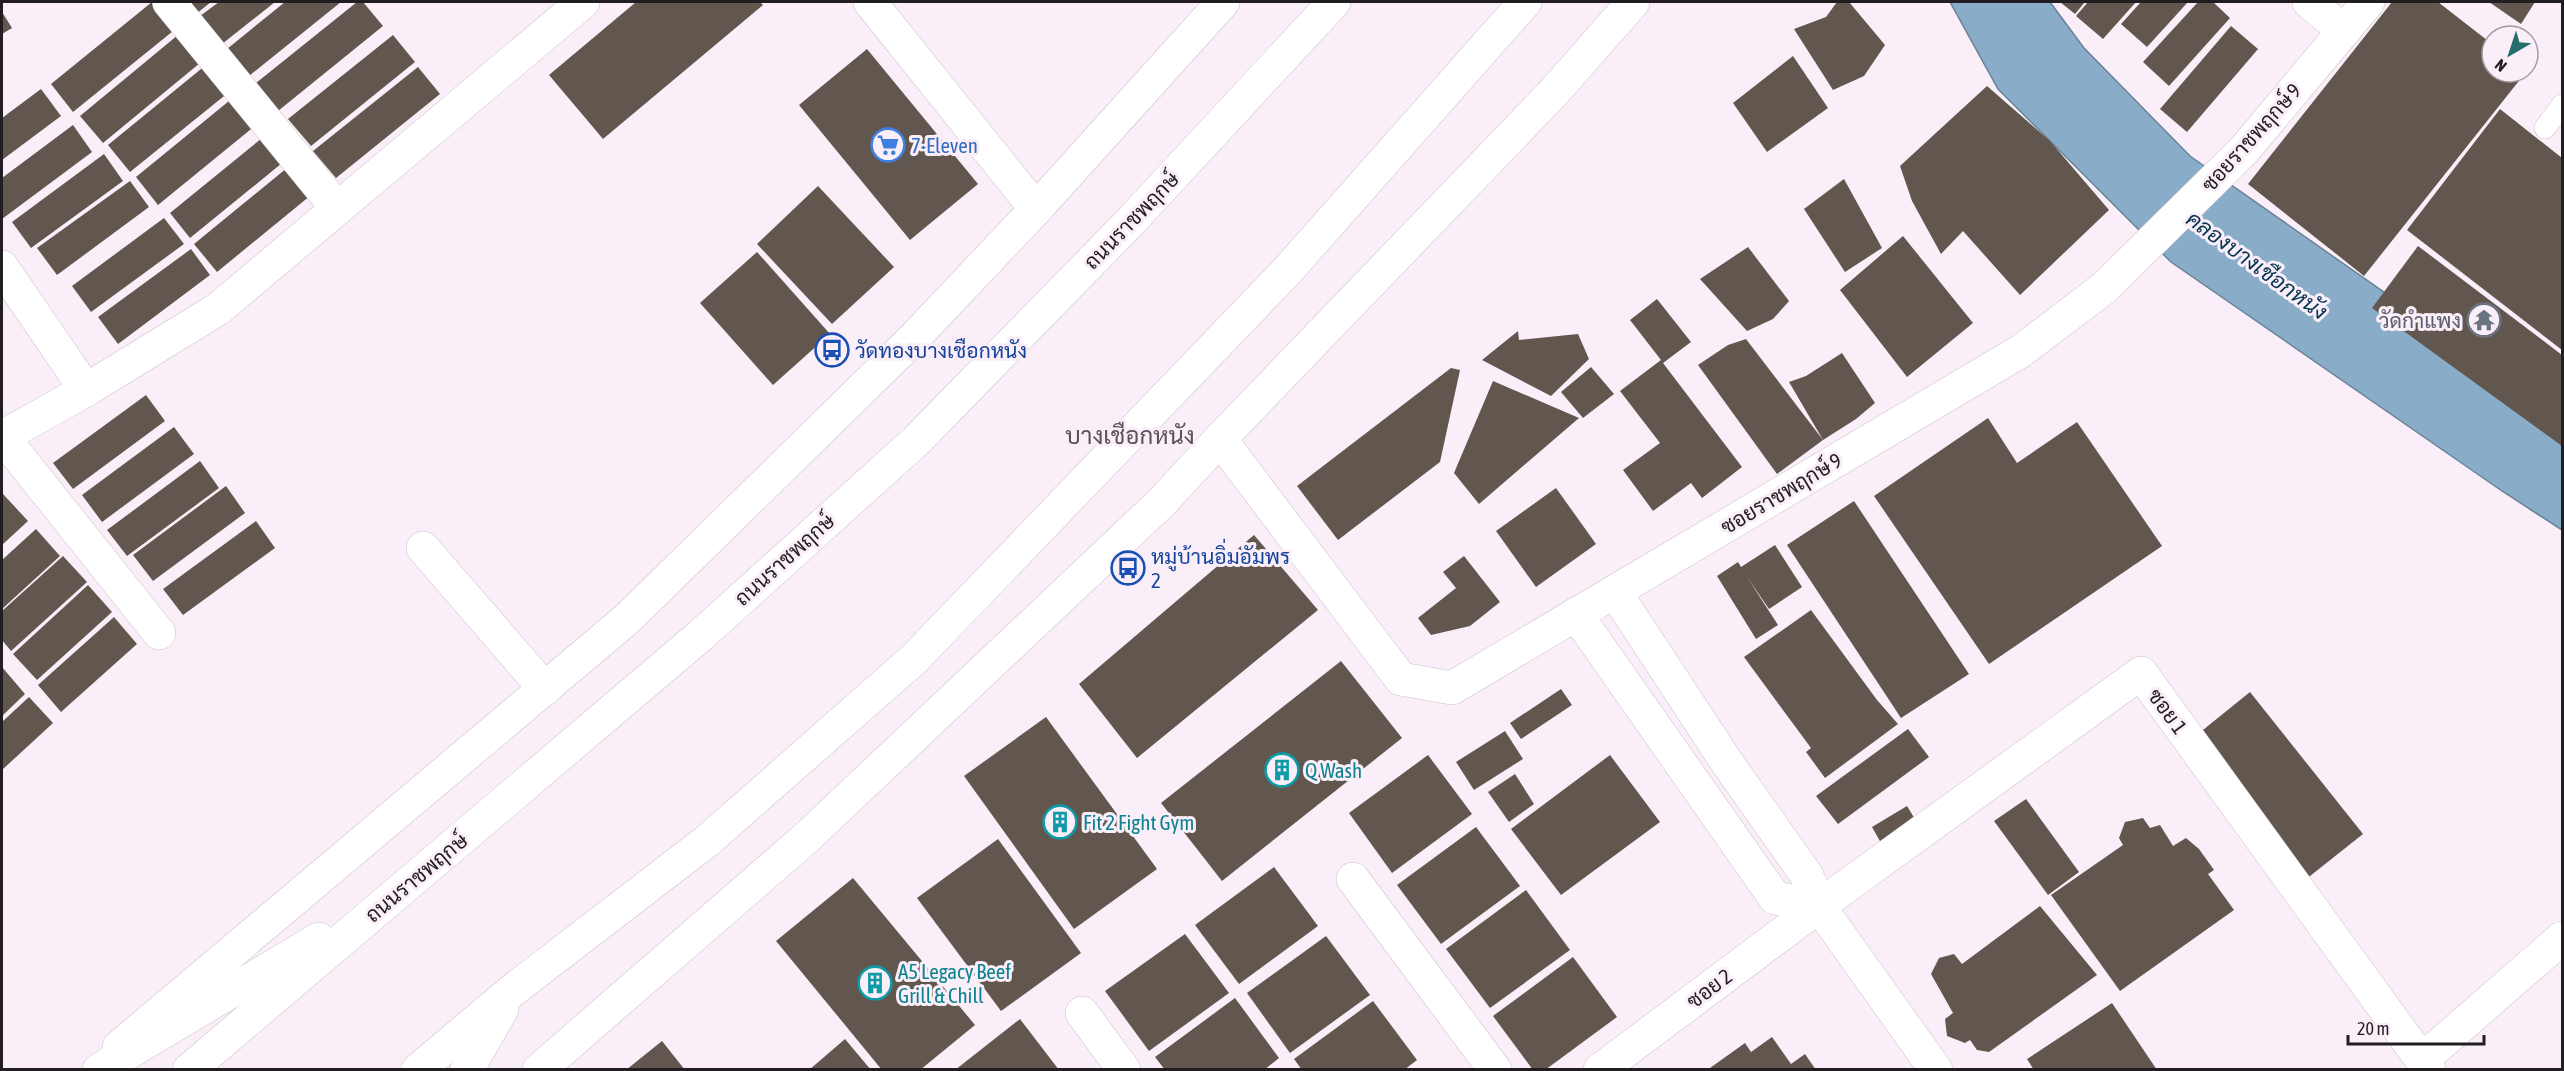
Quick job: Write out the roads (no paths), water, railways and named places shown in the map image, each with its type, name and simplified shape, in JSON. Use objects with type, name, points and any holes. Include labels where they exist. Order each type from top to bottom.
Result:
[{"type":"main road","points":[[169,2],[337,208]]},
{"type":"main road","points":[[159,633],[2,436],[86,390],[218,309],[583,2]]},
{"type":"main road","points":[[870,2],[1036,209]]},
{"type":"main road","points":[[92,1070],[627,619],[912,339],[1036,209],[1224,2]]},
{"type":"main road","name":"ถนนราชพฤกษ์","points":[[189,1070],[701,635],[916,441],[1131,221],[1334,2]]},
{"type":"main road","points":[[418,1070],[513,990],[707,840],[914,659],[1287,271],[1487,48],[1525,2]]},
{"type":"main road","points":[[540,1070],[805,839],[1162,502],[1554,92],[1633,2]]},
{"type":"main road","points":[[2309,2],[2344,31]]},
{"type":"main road","name":"ซอยราชพฤกษ์ 9","points":[[1220,439],[1401,679],[1452,688],[2021,351],[2104,288],[2244,150],[2368,2]]},
{"type":"main road","points":[[2,267],[86,390]]},
{"type":"main road","points":[[423,548],[545,689]]},
{"type":"main road","points":[[1615,592],[1728,764],[1806,876],[1819,906],[1936,1070]]},
{"type":"main road","points":[[1576,614],[1775,898],[1819,906]]},
{"type":"main road","name":"ซอย 1","points":[[1819,906],[2141,673],[2426,1065]]},
{"type":"main road","points":[[1353,879],[1495,1070]]},
{"type":"main road","points":[[99,1070],[398,892]]},
{"type":"main road","name":"ซอย 2","points":[[1600,1070],[1819,906]]},
{"type":"main road","points":[[2426,1065],[2562,938]]},
{"type":"main road","points":[[467,1070],[513,990]]},
{"type":"main road","points":[[1082,1013],[1124,1070]]},
{"type":"lane","points":[[2545,128],[2562,105]]},
{"type":"water","name":"คลองบางเชือกหนัง","points":[[1950,2],[2050,2],[2084,48],[2190,156],[2562,417],[2562,530],[2171,262],[1998,89]]},
{"type":"place","name":"7-Eleven","points":[[888,145]]},
{"type":"place","name":"วัดกำแพง","points":[[2484,320]]},
{"type":"place","name":"วัดทองบางเชือกหนัง","points":[[832,350]]},
{"type":"place","name":"หมู่บ้านอิ่มอัมพร 2","points":[[1128,568]]},
{"type":"place","name":"Q Wash","points":[[1282,770]]},
{"type":"place","name":"Fit 2 Fight Gym","points":[[1060,822]]},
{"type":"place","name":"A5 Legacy Beef Grill & Chill","points":[[875,983]]},
{"type":"district","name":"บางเชือกหนัง","points":[[1130,435]]}]
